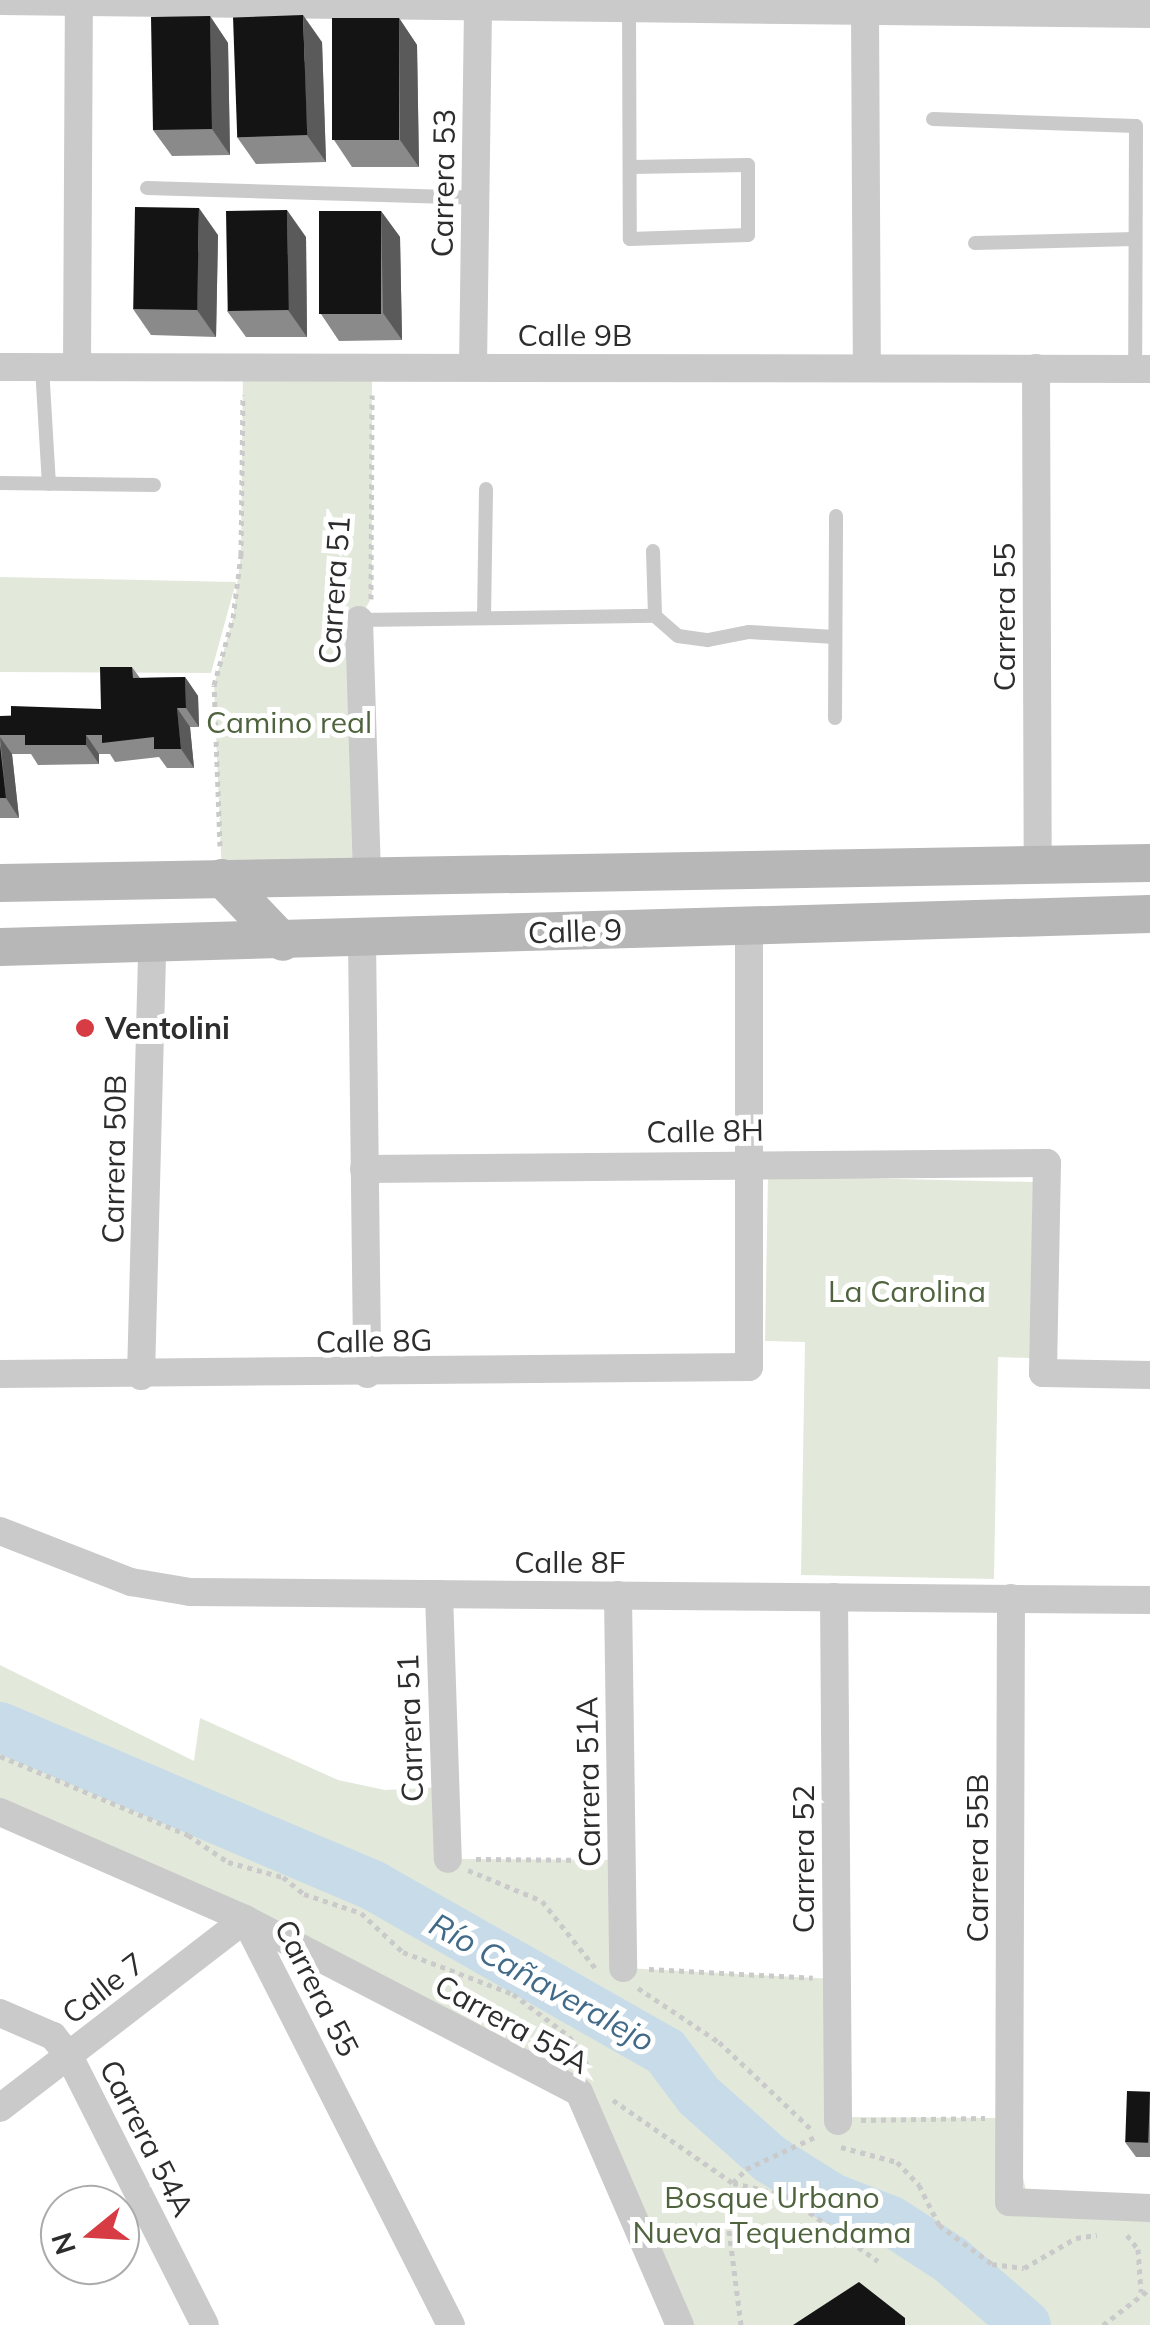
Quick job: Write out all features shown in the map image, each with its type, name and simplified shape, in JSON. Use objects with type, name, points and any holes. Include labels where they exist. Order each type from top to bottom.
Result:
[{"type":"main road","name":"Calle 9","points":[[0,883],[1150,863]]},
{"type":"main road","points":[[501,934],[572,872]]},
{"type":"main road","points":[[222,878],[283,942]]},
{"type":"main road","name":"Calle 9","points":[[0,947],[362,940],[1150,914]]},
{"type":"street","points":[[0,1],[478,2],[630,8],[818,5],[865,11],[1150,14]]},
{"type":"street","name":"Carrera 53","points":[[473,368],[478,2]]},
{"type":"street","points":[[77,366],[79,3]]},
{"type":"street","points":[[865,11],[867,368]]},
{"type":"street","name":"Calle 9B","points":[[0,367],[1143,369]]},
{"type":"street","name":"Carrera 55","points":[[1036,368],[1038,865]]},
{"type":"street","name":"Carrera 51","points":[[360,620],[367,876]]},
{"type":"street","points":[[749,925],[750,1162]]},
{"type":"street","points":[[362,940],[367,1374]]},
{"type":"street","name":"Carrera 50B","points":[[141,1376],[152,944]]},
{"type":"street","name":"Calle 8H","points":[[364,1169],[750,1162],[1048,1164],[1043,1373],[1150,1376]]},
{"type":"street","name":"Calle 8G","points":[[0,1374],[367,1374],[749,1366],[750,1162]]},
{"type":"street","name":"Calle 8F","points":[[0,1531],[131,1582],[190,1592],[1150,1600]]},
{"type":"street","name":"Carrera 51","points":[[438,1594],[448,1859]]},
{"type":"street","name":"Carrera 51A","points":[[616,1975],[622,1860],[618,1595]]},
{"type":"street","name":"Carrera 52","points":[[828,2128],[836,1979],[834,1597]]},
{"type":"street","name":"Carrera 55B","points":[[1011,1598],[1009,2202],[1150,2208]]},
{"type":"street","name":"Carrera 55","points":[[0,1812],[245,1919],[450,2325]]},
{"type":"street","name":"Calle 7","points":[[0,2108],[245,1919]]},
{"type":"street","name":"Carrera 55A","points":[[245,1919],[579,2092],[680,2325]]},
{"type":"street","name":"Carrera 54A","points":[[0,2013],[53,2036],[69,2056],[205,2325]]},
{"type":"lane","points":[[630,8],[630,167],[630,238],[748,235],[748,165],[630,167]]},
{"type":"lane","points":[[933,119],[1136,126],[1136,239],[1143,369]]},
{"type":"lane","points":[[148,188],[476,198]]},
{"type":"lane","points":[[975,243],[1136,239]]},
{"type":"lane","points":[[42,367],[48,484]]},
{"type":"lane","points":[[0,484],[154,485]]},
{"type":"lane","points":[[484,618],[486,489]]},
{"type":"lane","points":[[835,718],[836,516]]},
{"type":"lane","points":[[653,551],[655,616]]},
{"type":"lane","points":[[360,620],[655,616],[678,636],[708,640],[749,632],[835,637]]},
{"type":"path","points":[[222,878],[214,685],[234,618],[240,555],[243,367]]},
{"type":"path","name":"Carrera 51","points":[[360,620],[372,597],[372,367]]},
{"type":"path","points":[[0,1756],[188,1835],[228,1862],[284,1877],[319,1901],[361,1913],[424,1962],[512,1994],[570,2036],[586,2058],[591,2082]]},
{"type":"path","points":[[448,1859],[622,1860]]},
{"type":"path","points":[[448,1859],[542,1900],[616,1975],[672,2007],[828,2128],[897,2162],[919,2185],[939,2225],[992,2264],[1024,2268],[1076,2238],[1104,2234]]},
{"type":"path","points":[[616,1975],[836,1979]]},
{"type":"path","points":[[604,2098],[632,2108],[733,2183],[784,2196],[878,2261]]},
{"type":"path","points":[[741,2325],[728,2222],[733,2183],[746,2169],[828,2128],[1008,2118]]},
{"type":"path","points":[[1118,2233],[1138,2248],[1141,2292]]},
{"type":"path","points":[[1103,2325],[1141,2292],[1150,2289]]},
{"type":"green space","name":"Camino real","points":[[243,367],[372,367],[372,597],[359,620],[367,876],[222,878],[214,685],[233,618],[241,555]]},
{"type":"green space","points":[[0,577],[236,582],[211,673],[0,672]]},
{"type":"green space","name":"La Carolina","points":[[768,1176],[1033,1182],[1030,1358],[998,1357],[994,1579],[801,1575],[805,1342],[765,1341]]},
{"type":"green space","name":"Bosque Urbano Nueva Tequendama","points":[[0,1665],[194,1761],[200,1718],[338,1780],[385,1790],[445,1787],[448,1859],[622,1860],[624,1968],[836,1979],[838,2117],[1008,2118],[1029,2202],[1150,2208],[1150,2325],[680,2325],[580,2094],[0,1812]]},
{"type":"building","points":[[303,15],[307,135],[237,137],[233,17]]},
{"type":"building","points":[[210,16],[212,129],[153,130],[151,17]]},
{"type":"building","points":[[332,18],[399,18],[399,140],[332,140]]},
{"type":"building","points":[[135,207],[199,208],[197,310],[133,309]]},
{"type":"building","points":[[287,210],[289,310],[228,311],[226,211]]},
{"type":"building","points":[[319,211],[381,211],[381,314],[319,314]]},
{"type":"building","points":[[100,667],[132,667],[133,678],[185,677],[186,708],[177,708],[181,749],[154,749],[154,737],[102,743],[102,735],[86,735],[86,745],[25,745],[25,735],[0,735],[0,716],[11,716],[11,706],[101,709]]},
{"type":"building","points":[[0,745],[6,798],[0,798]]},
{"type":"building","points":[[1127,2091],[1150,2092],[1148,2143],[1125,2142]]},
{"type":"building","points":[[859,2282],[905,2318],[905,2325],[793,2325]]},
{"type":"waterway","name":"Río Cañaveralejo","points":[[0,1727],[374,1886],[665,2051],[699,2096],[770,2159],[832,2198],[891,2221],[951,2260],[1026,2325]]},
{"type":"place","name":"Ventolini","points":[[85,1028]]}]
